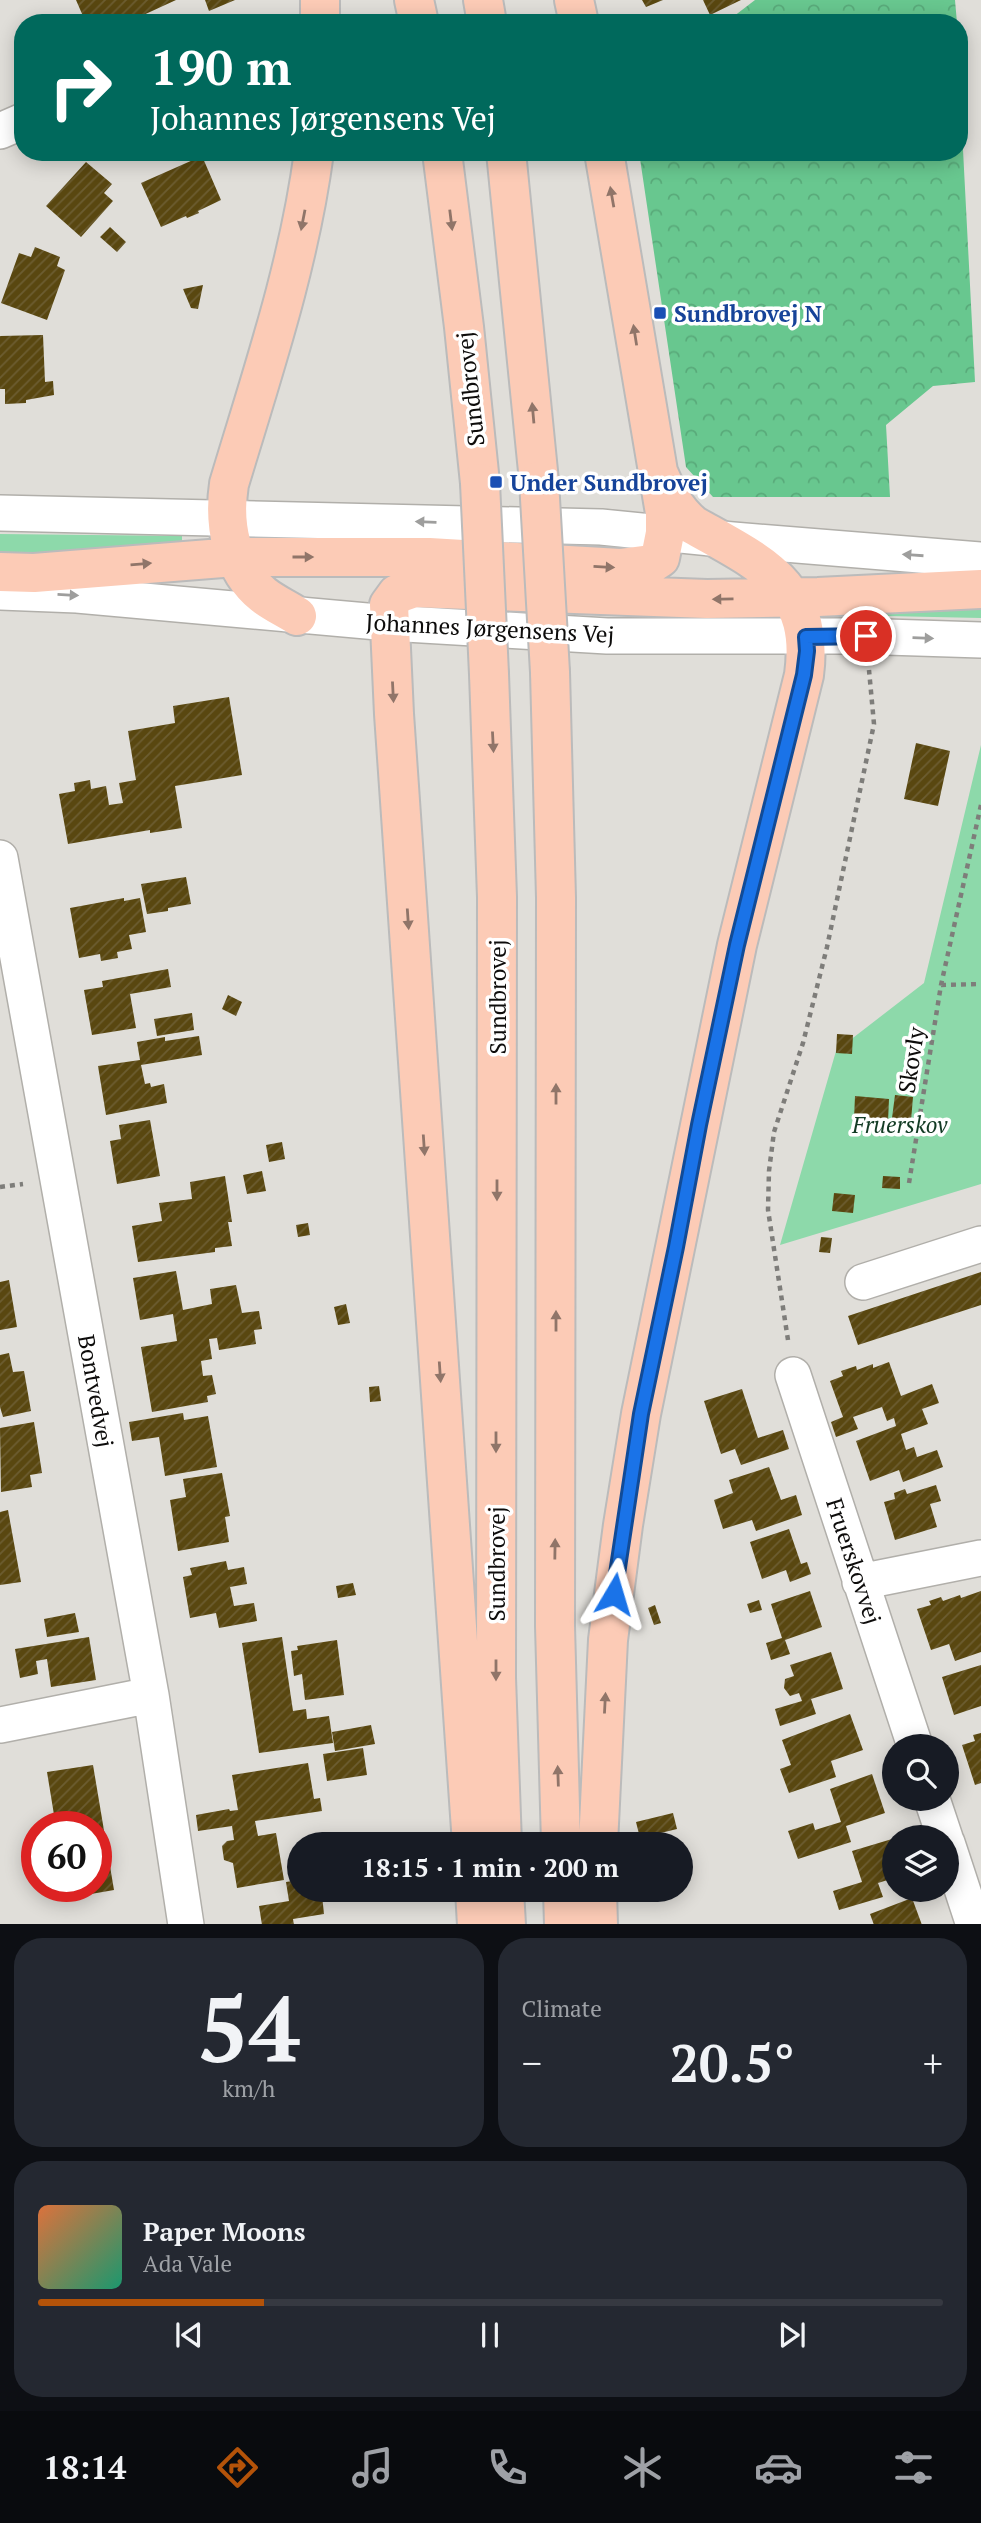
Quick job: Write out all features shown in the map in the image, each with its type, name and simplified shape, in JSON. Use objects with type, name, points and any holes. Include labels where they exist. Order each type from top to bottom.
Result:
[{"type":"main road","points":[[297,615],[264,596],[244,573],[235,557],[228,518],[229,484],[299,244],[313,161]]},
{"type":"main road","name":"Sundbrovej","points":[[443,161],[480,484],[497,897],[496,1678],[502,1832]]},
{"type":"main road","points":[[507,161],[540,481],[550,672],[556,898],[555,1626],[561,1832]]},
{"type":"main road","points":[[0,572],[34,573],[235,557],[429,557],[620,568],[651,564],[660,558],[665,533],[665,513],[606,161]]},
{"type":"main road","points":[[599,1832],[608,1640],[641,1414],[737,945],[804,675],[807,651],[806,637],[791,597],[780,580],[765,567],[693,525],[675,508],[658,472]]},
{"type":"main road","points":[[471,1832],[388,605],[397,594],[414,589],[707,599],[981,589]]},
{"type":"main road","points":[[476,1902],[477,1924]]},
{"type":"main road","points":[[505,1902],[506,1924]]},
{"type":"main road","points":[[563,1902],[564,1924]]},
{"type":"main road","points":[[597,1902],[598,1924]]},
{"type":"street","points":[[0,513],[587,527],[981,560]]},
{"type":"street","name":"Johannes Jørgensens Vej","points":[[0,592],[77,595],[389,623],[607,636],[866,636],[981,640]]},
{"type":"street","name":"Bontvedvej","points":[[1,865],[151,1695],[186,1924]]},
{"type":"street","points":[[863,1282],[981,1244]]},
{"type":"street","name":"Fruerskovvej","points":[[793,1376],[911,1734]]},
{"type":"street","points":[[860,1582],[981,1558]]},
{"type":"street","points":[[0,1724],[151,1695]]},
{"type":"street","points":[[959,1879],[974,1924]]},
{"type":"path","points":[[793,1376],[768,1210],[769,1171],[774,1132],[803,1043],[827,947],[874,724],[866,636]]},
{"type":"path","name":"Skovly","points":[[909,1183],[942,985],[981,805]]},
{"type":"path","points":[[942,985],[981,984]]},
{"type":"green space","points":[[755,0],[955,0],[956,14],[737,14]]},
{"type":"green space","points":[[640,161],[964,161],[975,382],[933,386],[886,425],[890,497],[713,497],[686,467]]},
{"type":"green space","points":[[0,534],[182,536],[182,551],[0,561]]},
{"type":"green space","points":[[981,598],[981,618],[840,615]]},
{"type":"green space","name":"Fruerskov","points":[[981,745],[981,1184],[780,1245],[836,1051],[924,983]]},
{"type":"building","points":[[76,0],[176,0],[146,14],[82,14]]},
{"type":"building","points":[[205,0],[235,0],[209,11]]},
{"type":"building","points":[[642,0],[663,0],[646,7]]},
{"type":"building","points":[[703,0],[741,0],[712,14],[710,14]]},
{"type":"building","points":[[191,161],[204,161],[221,200],[198,211],[199,213],[161,227],[141,183]]},
{"type":"building","points":[[86,162],[112,184],[104,193],[113,201],[81,237],[46,206]]},
{"type":"building","points":[[110,227],[126,242],[117,252],[100,237]]},
{"type":"building","points":[[35,247],[60,257],[57,266],[65,270],[47,320],[1,303],[19,253],[31,257]]},
{"type":"building","points":[[203,285],[198,309],[191,308],[183,289]]},
{"type":"building","points":[[43,335],[45,382],[53,381],[54,395],[26,400],[26,403],[5,404],[5,389],[0,389],[0,336]]},
{"type":"building","points":[[229,697],[242,775],[175,786],[182,828],[150,833],[150,830],[68,844],[59,794],[75,791],[74,783],[90,780],[91,789],[106,786],[109,805],[123,803],[119,783],[136,780],[128,731],[175,723],[173,706]]},
{"type":"building","points":[[916,743],[950,751],[938,806],[904,799]]},
{"type":"building","points":[[186,877],[191,904],[147,914],[141,884]]},
{"type":"building","points":[[124,898],[124,901],[140,898],[146,932],[129,935],[132,949],[117,952],[118,958],[101,961],[100,954],[79,958],[70,908]]},
{"type":"building","points":[[168,969],[171,987],[130,994],[136,1028],[92,1035],[84,990],[103,987],[102,981]]},
{"type":"building","points":[[228,995],[242,1002],[236,1016],[222,1009]]},
{"type":"building","points":[[192,1013],[194,1030],[157,1036],[154,1019]]},
{"type":"building","points":[[837,1034],[853,1035],[852,1054],[836,1053]]},
{"type":"building","points":[[199,1036],[202,1055],[141,1065],[145,1084],[150,1083],[151,1087],[164,1084],[167,1103],[106,1115],[98,1066],[140,1060],[137,1042],[165,1037],[165,1041]]},
{"type":"building","points":[[895,1095],[913,1097],[911,1121],[892,1118]]},
{"type":"building","points":[[855,1096],[889,1099],[888,1122],[854,1119]]},
{"type":"building","points":[[150,1120],[160,1176],[117,1184],[110,1141],[121,1139],[119,1125]]},
{"type":"building","points":[[282,1142],[285,1159],[269,1162],[266,1145]]},
{"type":"building","points":[[262,1171],[266,1191],[247,1194],[243,1175]]},
{"type":"building","points":[[225,1176],[232,1222],[228,1222],[232,1246],[215,1248],[215,1252],[138,1262],[132,1226],[162,1221],[159,1203],[192,1199],[190,1182]]},
{"type":"building","points":[[883,1176],[900,1177],[900,1189],[882,1188]]},
{"type":"building","points":[[834,1193],[855,1195],[853,1213],[832,1211]]},
{"type":"building","points":[[308,1223],[310,1235],[298,1237],[296,1225]]},
{"type":"building","points":[[821,1237],[832,1238],[830,1253],[819,1252]]},
{"type":"building","points":[[176,1271],[183,1310],[212,1304],[210,1289],[236,1285],[242,1313],[259,1311],[262,1329],[254,1330],[256,1344],[219,1350],[217,1338],[209,1339],[212,1359],[201,1361],[203,1376],[212,1375],[216,1394],[207,1396],[208,1402],[152,1412],[141,1347],[177,1341],[173,1314],[140,1320],[133,1278]]},
{"type":"building","points":[[981,1272],[981,1305],[858,1345],[848,1316]]},
{"type":"building","points":[[9,1280],[17,1327],[0,1330],[0,1282]]},
{"type":"building","points":[[346,1304],[350,1323],[338,1325],[334,1307]]},
{"type":"building","points":[[9,1353],[13,1372],[24,1371],[31,1411],[3,1417],[0,1407],[0,1355]]},
{"type":"building","points":[[889,1362],[901,1396],[932,1384],[939,1403],[922,1409],[928,1424],[901,1434],[906,1450],[914,1447],[917,1457],[937,1450],[943,1467],[903,1482],[899,1470],[870,1481],[856,1441],[896,1426],[894,1418],[887,1421],[882,1407],[853,1417],[858,1429],[836,1437],[831,1422],[843,1417],[830,1381],[843,1376],[841,1371],[856,1366],[857,1370]]},
{"type":"building","points":[[379,1386],[381,1401],[370,1402],[369,1387]]},
{"type":"building","points":[[742,1389],[758,1438],[783,1430],[789,1449],[741,1465],[735,1449],[721,1454],[704,1401]]},
{"type":"building","points":[[183,1413],[184,1420],[208,1416],[217,1467],[165,1476],[159,1437],[132,1441],[129,1422]]},
{"type":"building","points":[[34,1422],[42,1473],[30,1475],[32,1487],[1,1492],[0,1428]]},
{"type":"building","points":[[769,1467],[781,1500],[796,1495],[802,1515],[756,1531],[752,1520],[723,1529],[714,1500],[733,1493],[729,1480]]},
{"type":"building","points":[[222,1473],[230,1516],[225,1517],[229,1542],[178,1551],[170,1500],[186,1497],[183,1479]]},
{"type":"building","points":[[936,1485],[941,1501],[930,1504],[937,1527],[895,1540],[884,1502],[895,1499],[894,1493],[905,1489],[907,1494]]},
{"type":"building","points":[[8,1510],[21,1582],[0,1585],[0,1512]]},
{"type":"building","points":[[789,1529],[801,1564],[807,1562],[811,1574],[790,1582],[786,1570],[762,1579],[750,1542]]},
{"type":"building","points":[[226,1561],[228,1570],[244,1567],[247,1584],[230,1587],[234,1606],[254,1603],[257,1621],[219,1628],[216,1613],[190,1618],[183,1577],[192,1575],[190,1568]]},
{"type":"building","points":[[353,1583],[356,1595],[338,1598],[336,1586]]},
{"type":"building","points":[[810,1591],[822,1627],[785,1640],[790,1654],[771,1660],[766,1643],[782,1638],[771,1604]]},
{"type":"building","points":[[981,1591],[981,1652],[955,1661],[949,1644],[931,1650],[917,1609],[931,1605],[929,1601],[941,1597],[943,1601]]},
{"type":"building","points":[[759,1600],[762,1610],[750,1613],[747,1604]]},
{"type":"building","points":[[655,1605],[661,1623],[654,1625],[648,1608]]},
{"type":"building","points":[[75,1613],[79,1632],[47,1637],[44,1619]]},
{"type":"building","points":[[89,1637],[96,1680],[51,1687],[47,1659],[36,1661],[38,1674],[20,1678],[15,1649]]},
{"type":"building","points":[[282,1637],[293,1711],[306,1709],[307,1719],[329,1716],[333,1743],[259,1753],[242,1643]]},
{"type":"building","points":[[337,1640],[344,1695],[305,1700],[302,1674],[294,1676],[291,1651],[298,1650],[297,1646]]},
{"type":"building","points":[[831,1652],[843,1689],[811,1699],[816,1714],[780,1726],[775,1709],[802,1701],[799,1693],[790,1696],[784,1688],[785,1679],[794,1676],[790,1665]]},
{"type":"building","points":[[981,1665],[981,1706],[954,1715],[942,1677]]},
{"type":"building","points":[[850,1714],[863,1750],[831,1761],[836,1777],[789,1793],[780,1769],[791,1765],[782,1740]]},
{"type":"building","points":[[371,1725],[375,1744],[335,1751],[332,1732]]},
{"type":"building","points":[[981,1733],[981,1783],[975,1785],[962,1745],[975,1741],[973,1735]]},
{"type":"building","points":[[363,1748],[367,1775],[327,1781],[323,1754]]},
{"type":"building","points":[[308,1763],[314,1799],[320,1798],[322,1811],[255,1821],[258,1836],[276,1833],[284,1880],[237,1888],[233,1863],[224,1860],[222,1846],[227,1841],[234,1840],[232,1826],[198,1831],[196,1815],[238,1810],[232,1775]]},
{"type":"building","points":[[93,1765],[101,1811],[53,1811],[47,1772]]},
{"type":"building","points":[[872,1774],[882,1811],[885,1813],[846,1826],[851,1842],[798,1859],[788,1831],[813,1823],[815,1830],[841,1822],[830,1789]]},
{"type":"building","points":[[673,1813],[677,1829],[638,1832],[636,1822]]},
{"type":"building","points":[[882,1842],[882,1882],[878,1883],[882,1897],[839,1910],[833,1891],[862,1882],[852,1851]]},
{"type":"building","points":[[287,1901],[323,1902],[324,1914],[293,1919],[294,1924],[262,1924],[259,1906]]},
{"type":"building","points":[[902,1902],[913,1902],[922,1924],[874,1924],[870,1914]]},
{"type":"place","name":"Sundbrovej N","points":[[660,313]]},
{"type":"place","name":"Under Sundbrovej","points":[[496,482]]},
{"type":"route","points":[[614,1594],[641,1414],[737,945],[804,675],[806,637],[866,636]]}]
